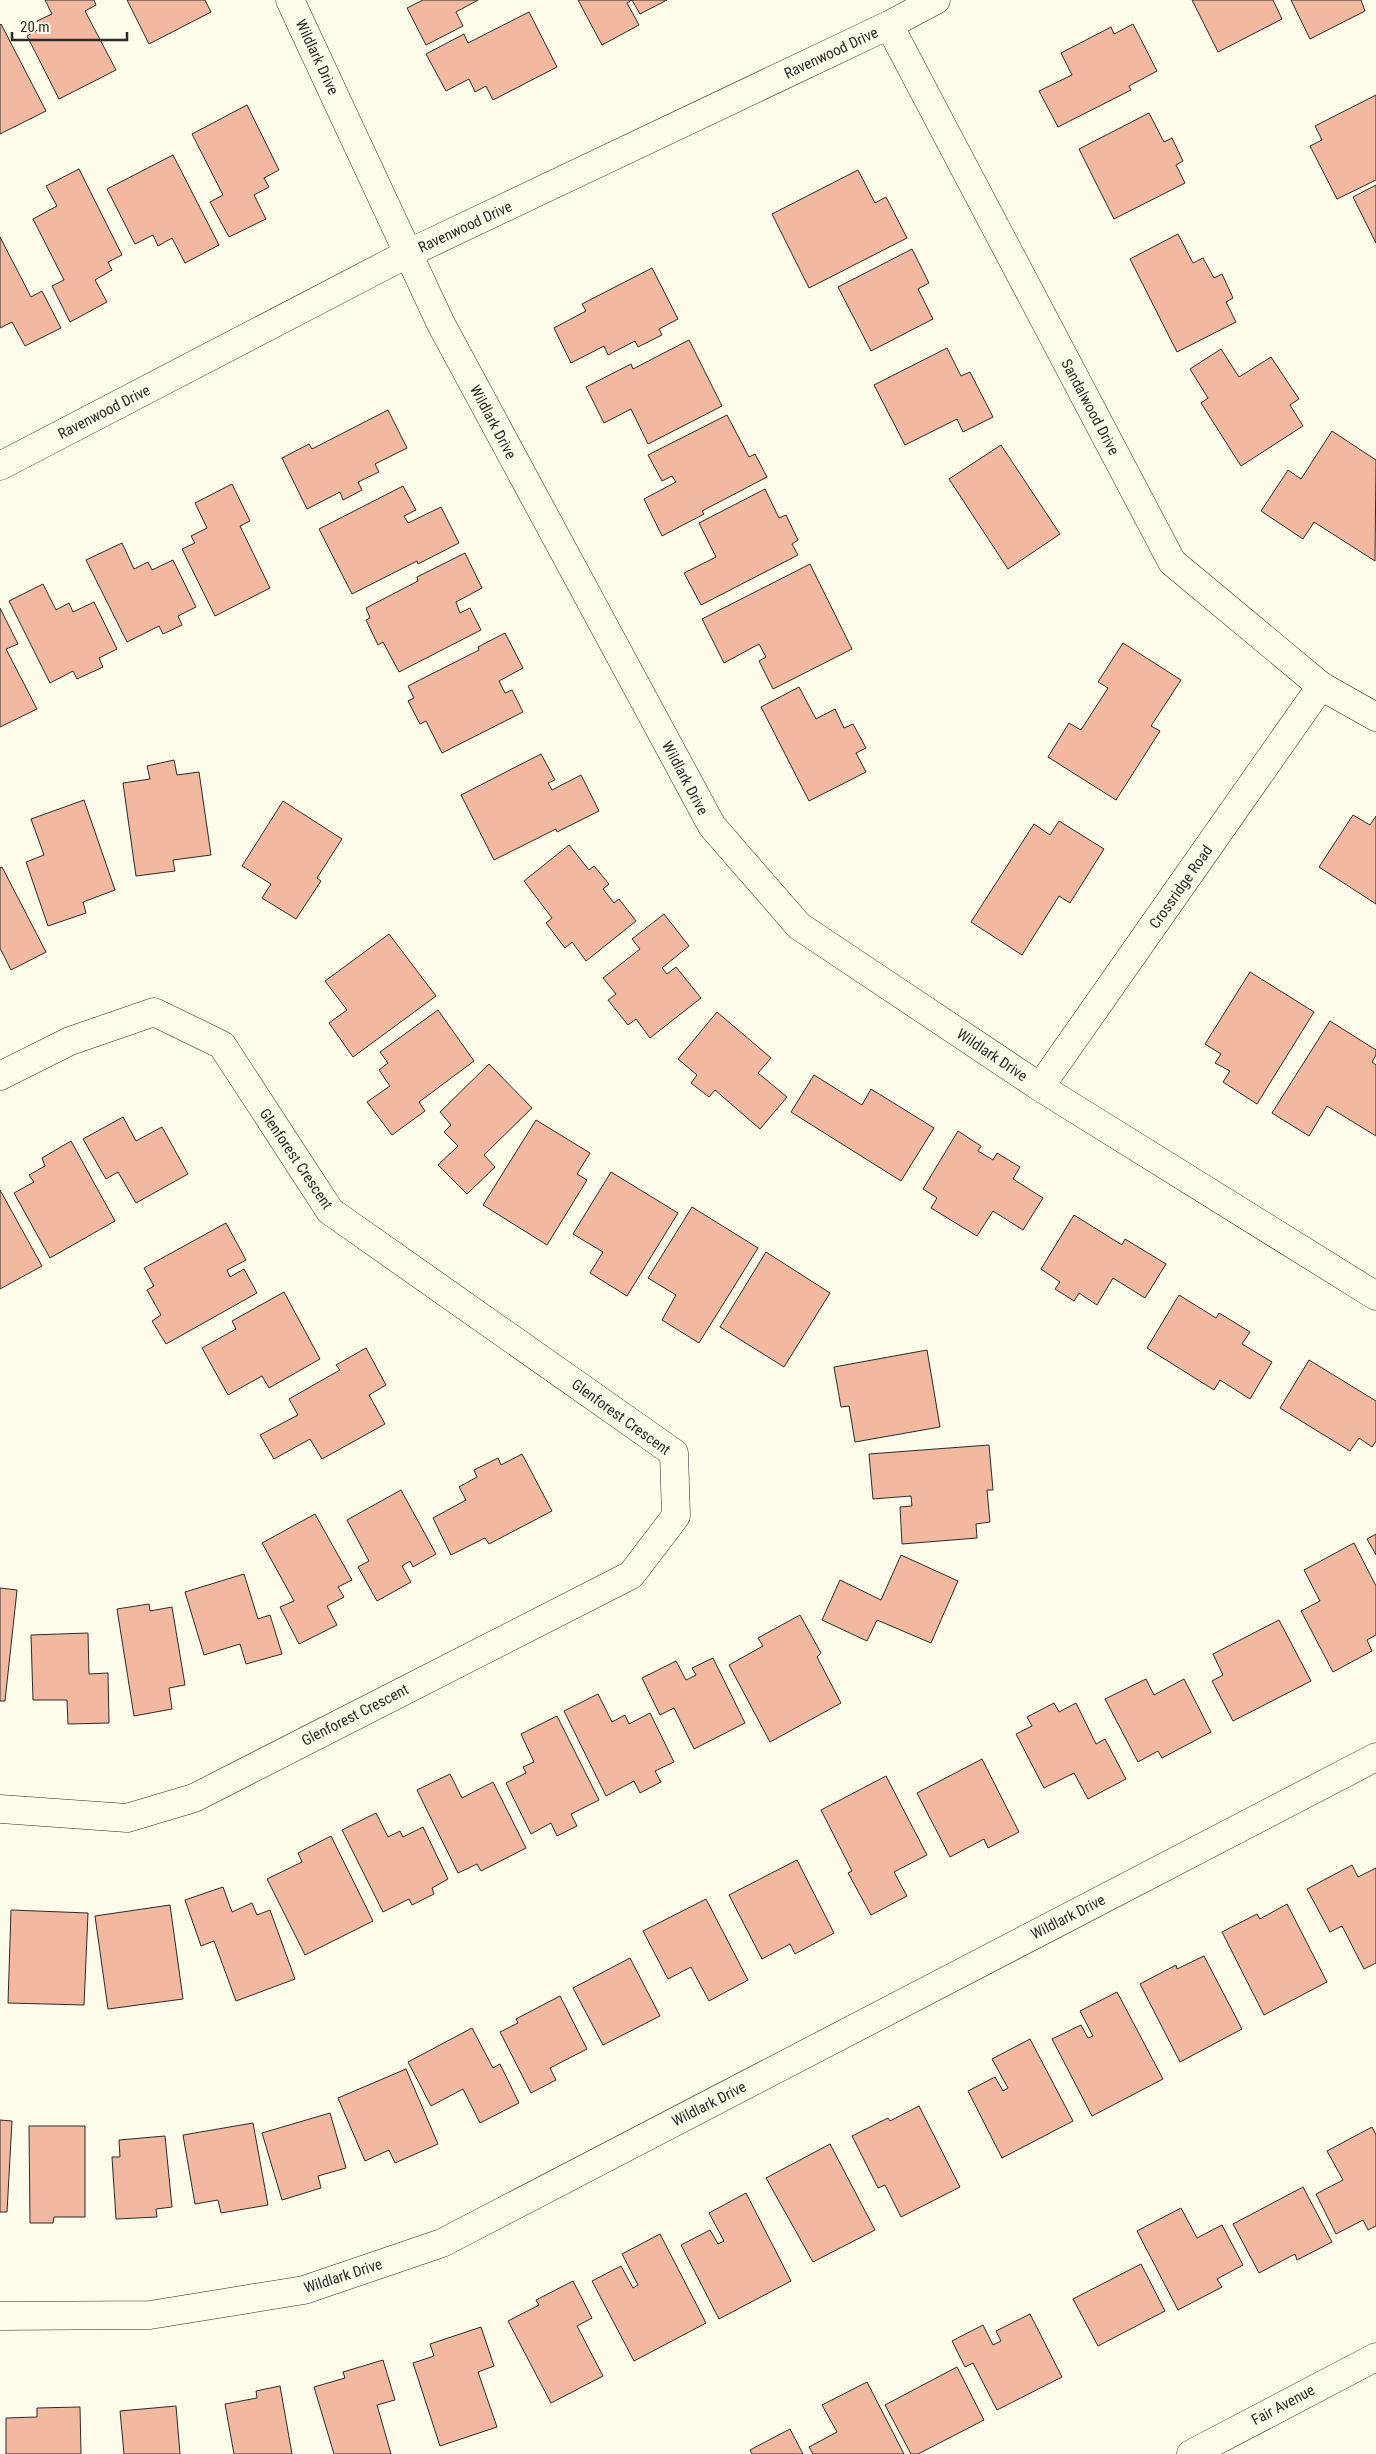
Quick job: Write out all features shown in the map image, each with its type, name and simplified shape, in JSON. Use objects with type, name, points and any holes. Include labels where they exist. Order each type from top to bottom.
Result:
[{"type":"street","name":"Wildlark Drive","points":[[290,0],[407,254],[450,342],[712,826],[799,926],[1040,1087],[1376,1296]]},
{"type":"street","name":"Ravenwood Drive","points":[[0,466],[407,254],[889,25],[936,0]]},
{"type":"street","name":"Sandalwood Drive","points":[[889,25],[1172,562],[1321,686],[1376,717]]},
{"type":"street","name":"Crossridge Road","points":[[1040,1087],[1321,686]]},
{"type":"street","name":"Glenforest Crescent","points":[[0,1076],[70,1040],[154,1012],[222,1045],[330,1212],[674,1453],[676,1516],[631,1575],[194,1798],[127,1818],[0,1809]]},
{"type":"street","name":"Wildlark Drive","points":[[0,2316],[150,2315],[304,2290],[442,2243],[1376,1757]]},
{"type":"street","name":"Fair Avenue","points":[[1191,2454],[1376,2357]]},
{"type":"building","points":[[45,0],[94,0],[96,5],[85,11],[116,70],[59,99],[27,36],[41,28],[37,21],[52,14]]},
{"type":"building","points":[[127,0],[205,0],[211,12],[149,44]]},
{"type":"building","points":[[423,0],[478,0],[456,12],[463,26],[426,45],[407,8]]},
{"type":"building","points":[[578,0],[632,0],[627,3],[639,25],[602,45]]},
{"type":"building","points":[[632,0],[667,0],[640,14]]},
{"type":"building","points":[[1192,0],[1273,0],[1282,19],[1218,52]]},
{"type":"building","points":[[1291,0],[1361,0],[1365,11],[1310,39]]},
{"type":"building","points":[[529,12],[557,67],[493,100],[486,86],[475,92],[469,79],[446,91],[426,54],[464,34],[468,43]]},
{"type":"building","points":[[1133,24],[1157,71],[1129,86],[1131,90],[1058,127],[1039,91],[1072,75],[1061,53],[1111,27],[1114,34]]},
{"type":"building","points":[[0,25],[46,111],[0,134]]},
{"type":"building","points":[[1376,95],[1376,180],[1337,199],[1310,146],[1322,140],[1315,126]]},
{"type":"building","points":[[247,105],[279,170],[264,178],[269,187],[254,195],[266,219],[229,237],[210,202],[223,195],[192,134]]},
{"type":"building","points":[[1149,113],[1164,142],[1172,138],[1183,161],[1176,165],[1185,183],[1114,219],[1079,149]]},
{"type":"building","points":[[173,155],[219,245],[185,263],[172,238],[158,246],[153,235],[135,244],[107,189]]},
{"type":"building","points":[[79,169],[122,255],[108,262],[112,270],[95,280],[107,302],[70,322],[52,286],[64,280],[33,219],[57,206],[46,186]]},
{"type":"building","points":[[858,170],[875,203],[886,197],[907,238],[809,288],[772,214]]},
{"type":"building","points":[[1376,185],[1376,243],[1353,197]]},
{"type":"building","points":[[1178,234],[1193,263],[1203,258],[1214,278],[1222,274],[1233,298],[1226,302],[1236,322],[1177,352],[1130,259]]},
{"type":"building","points":[[0,237],[31,297],[42,291],[61,328],[25,346],[12,322],[0,328]]},
{"type":"building","points":[[912,249],[929,283],[918,289],[933,319],[871,351],[838,287]]},
{"type":"building","points":[[652,268],[678,319],[659,329],[662,335],[638,347],[635,341],[608,355],[604,346],[571,363],[554,328],[586,311],[582,304]]},
{"type":"building","points":[[689,340],[722,406],[648,444],[631,409],[604,423],[586,387],[631,364],[633,369]]},
{"type":"building","points":[[947,348],[961,376],[970,372],[993,417],[963,432],[957,419],[905,445],[874,385]]},
{"type":"building","points":[[1221,349],[1239,377],[1271,357],[1299,399],[1290,405],[1303,426],[1241,466],[1201,403],[1208,398],[1190,369]]},
{"type":"building","points":[[388,410],[407,448],[375,464],[379,472],[358,482],[362,490],[343,500],[340,492],[307,509],[282,458],[309,444],[312,449]]},
{"type":"building","points":[[727,415],[749,457],[755,454],[767,477],[702,511],[704,514],[662,536],[644,499],[676,482],[672,476],[662,481],[648,455]]},
{"type":"building","points":[[1332,431],[1376,460],[1375,561],[1314,522],[1303,539],[1261,511],[1288,470],[1301,479]]},
{"type":"building","points":[[1001,445],[1060,534],[1008,569],[949,479]]},
{"type":"building","points":[[232,484],[250,521],[240,526],[270,588],[215,616],[182,549],[195,543],[191,536],[207,528],[195,503]]},
{"type":"building","points":[[403,486],[416,510],[404,516],[408,523],[441,507],[459,543],[418,564],[417,561],[352,594],[319,529]]},
{"type":"building","points":[[765,489],[779,518],[786,515],[798,540],[792,544],[798,555],[701,605],[684,573],[716,557],[699,523]]},
{"type":"building","points":[[122,543],[134,569],[148,562],[152,570],[173,560],[196,607],[178,616],[182,625],[163,634],[159,626],[127,642],[86,560]]},
{"type":"building","points":[[465,553],[482,588],[456,602],[460,613],[470,608],[481,630],[399,672],[383,642],[378,645],[366,620],[370,618],[366,608],[418,581],[417,577]]},
{"type":"building","points":[[810,564],[852,649],[773,689],[759,661],[766,657],[759,644],[724,663],[702,619]]},
{"type":"building","points":[[43,584],[56,610],[69,603],[73,612],[94,602],[117,649],[99,658],[103,667],[77,679],[73,671],[50,683],[9,601]]},
{"type":"building","points":[[0,608],[18,644],[6,649],[37,709],[0,727]]},
{"type":"building","points":[[505,633],[523,668],[499,681],[505,693],[512,690],[523,712],[442,753],[426,721],[420,724],[408,701],[414,698],[408,686],[479,650],[478,647]]},
{"type":"building","points":[[1123,643],[1181,680],[1151,726],[1160,731],[1116,800],[1048,757],[1069,723],[1081,730],[1108,688],[1098,682]]},
{"type":"building","points":[[799,687],[816,719],[835,709],[844,728],[853,724],[866,748],[856,753],[866,772],[809,801],[761,707]]},
{"type":"building","points":[[541,754],[555,780],[548,783],[552,790],[581,775],[599,811],[557,832],[556,829],[494,860],[461,795]]},
{"type":"building","points":[[174,760],[177,775],[199,772],[211,855],[173,860],[175,871],[136,876],[123,783],[150,779],[147,766]]},
{"type":"building","points":[[84,800],[115,890],[83,902],[86,913],[48,926],[26,862],[44,855],[31,819]]},
{"type":"building","points":[[283,801],[342,839],[317,878],[321,881],[296,919],[262,898],[271,884],[242,866]]},
{"type":"building","points":[[1353,815],[1370,825],[1376,816],[1376,904],[1319,867]]},
{"type":"building","points":[[1059,821],[1104,849],[1070,903],[1059,896],[1022,955],[971,922],[1034,824],[1050,835]]},
{"type":"building","points":[[569,845],[589,870],[594,866],[609,884],[603,889],[614,903],[619,899],[636,921],[586,961],[572,942],[565,948],[546,923],[552,918],[524,881]]},
{"type":"building","points":[[2,867],[46,952],[11,970],[0,948],[0,868]]},
{"type":"building","points":[[664,914],[689,946],[662,968],[667,974],[676,967],[701,998],[650,1038],[636,1019],[628,1025],[608,1000],[616,994],[603,978],[640,949],[632,939]]},
{"type":"building","points":[[389,934],[436,996],[353,1057],[329,1023],[347,1010],[325,981]]},
{"type":"building","points":[[1250,972],[1314,1012],[1257,1104],[1223,1082],[1230,1071],[1215,1063],[1221,1054],[1205,1044]]},
{"type":"building","points":[[438,1010],[474,1061],[419,1102],[425,1111],[392,1135],[367,1102],[390,1086],[379,1070],[388,1063],[380,1052]]},
{"type":"building","points":[[717,1012],[771,1058],[758,1073],[787,1097],[760,1129],[715,1090],[709,1097],[691,1083],[697,1075],[678,1059]]},
{"type":"building","points":[[1330,1021],[1376,1050],[1376,1055],[1372,1062],[1376,1065],[1376,1136],[1327,1106],[1309,1136],[1272,1113]]},
{"type":"building","points":[[489,1064],[532,1108],[484,1155],[495,1167],[467,1194],[438,1165],[458,1146],[444,1132],[451,1125],[440,1112]]},
{"type":"building","points":[[814,1075],[862,1105],[871,1089],[934,1128],[901,1181],[791,1112]]},
{"type":"building","points":[[123,1117],[136,1141],[162,1127],[188,1174],[136,1203],[118,1172],[106,1179],[83,1139]]},
{"type":"building","points":[[536,1120],[590,1153],[577,1174],[587,1180],[547,1245],[483,1205]]},
{"type":"building","points":[[958,1131],[981,1146],[978,1151],[993,1160],[997,1153],[1020,1167],[1013,1179],[1043,1198],[1023,1230],[993,1211],[977,1236],[931,1208],[937,1198],[923,1189]]},
{"type":"building","points":[[71,1141],[115,1221],[50,1258],[14,1193],[34,1182],[29,1175],[45,1166],[42,1158]]},
{"type":"building","points":[[611,1172],[678,1213],[627,1296],[590,1273],[603,1252],[573,1234]]},
{"type":"building","points":[[0,1190],[42,1266],[0,1289]]},
{"type":"building","points":[[692,1207],[758,1248],[699,1343],[662,1320],[676,1295],[648,1278]]},
{"type":"building","points":[[1074,1215],[1122,1245],[1125,1239],[1166,1264],[1145,1298],[1113,1278],[1097,1305],[1079,1293],[1074,1301],[1055,1289],[1060,1282],[1041,1269]]},
{"type":"building","points":[[226,1223],[246,1260],[227,1270],[230,1277],[244,1269],[257,1293],[166,1344],[152,1321],[161,1315],[147,1290],[154,1286],[144,1268]]},
{"type":"building","points":[[766,1252],[830,1293],[784,1367],[720,1327]]},
{"type":"building","points":[[284,1292],[320,1359],[269,1388],[262,1376],[228,1395],[202,1348],[236,1329],[232,1321]]},
{"type":"building","points":[[1179,1295],[1216,1318],[1219,1313],[1250,1332],[1242,1344],[1272,1362],[1250,1399],[1220,1380],[1214,1390],[1147,1348]]},
{"type":"building","points":[[366,1348],[386,1385],[369,1395],[385,1424],[322,1459],[310,1439],[274,1459],[260,1435],[298,1415],[289,1399],[340,1370],[336,1365]]},
{"type":"building","points":[[927,1350],[940,1427],[855,1442],[849,1406],[841,1407],[834,1367]]},
{"type":"building","points":[[1309,1360],[1376,1401],[1376,1441],[1372,1447],[1359,1438],[1350,1451],[1280,1408]]},
{"type":"building","points":[[989,1445],[993,1490],[987,1490],[990,1522],[976,1524],[977,1538],[902,1544],[900,1507],[912,1506],[911,1496],[873,1499],[869,1454]]},
{"type":"building","points":[[522,1454],[552,1511],[489,1544],[485,1538],[451,1555],[433,1518],[466,1500],[459,1487],[477,1477],[474,1470],[498,1458],[501,1465]]},
{"type":"building","points":[[401,1490],[436,1554],[413,1567],[410,1561],[402,1566],[411,1582],[377,1601],[358,1567],[369,1561],[347,1520]]},
{"type":"building","points":[[315,1514],[352,1580],[338,1587],[344,1597],[327,1606],[337,1625],[299,1644],[280,1607],[294,1601],[262,1543]]},
{"type":"building","points":[[1376,1534],[1376,1555],[1367,1539]]},
{"type":"building","points":[[1354,1543],[1376,1586],[1376,1635],[1367,1640],[1372,1651],[1333,1672],[1301,1611],[1320,1601],[1304,1570]]},
{"type":"building","points":[[901,1555],[958,1581],[931,1643],[877,1620],[867,1641],[822,1620],[840,1580],[881,1600]]},
{"type":"building","points":[[244,1574],[258,1619],[270,1615],[282,1654],[246,1664],[240,1644],[204,1655],[185,1592]]},
{"type":"building","points":[[0,1588],[17,1590],[5,1701],[0,1701]]},
{"type":"building","points":[[149,1604],[150,1611],[172,1607],[185,1685],[169,1688],[172,1709],[134,1716],[117,1609]]},
{"type":"building","points":[[800,1615],[821,1653],[817,1657],[841,1703],[770,1742],[729,1665],[763,1646],[758,1638]]},
{"type":"building","points":[[1279,1620],[1311,1681],[1233,1721],[1212,1681],[1223,1675],[1213,1654]]},
{"type":"building","points":[[88,1633],[89,1674],[108,1673],[109,1723],[68,1724],[67,1700],[33,1700],[31,1635]]},
{"type":"building","points":[[713,1658],[745,1723],[694,1749],[674,1708],[660,1715],[642,1678],[676,1661],[686,1680],[696,1675],[692,1668]]},
{"type":"building","points":[[1146,1679],[1154,1695],[1184,1679],[1211,1732],[1162,1758],[1158,1751],[1138,1762],[1105,1699]]},
{"type":"building","points":[[598,1694],[612,1722],[625,1715],[629,1724],[650,1713],[674,1762],[655,1771],[661,1782],[640,1793],[634,1781],[606,1796],[564,1711]]},
{"type":"building","points":[[1054,1703],[1059,1712],[1076,1703],[1096,1744],[1105,1739],[1126,1779],[1088,1799],[1074,1773],[1044,1788],[1016,1734],[1032,1726],[1027,1717]]},
{"type":"building","points":[[557,1716],[599,1800],[571,1814],[577,1826],[557,1836],[551,1823],[531,1834],[506,1783],[526,1773],[523,1767],[534,1762],[521,1734]]},
{"type":"building","points":[[982,1759],[1019,1832],[988,1848],[984,1839],[950,1857],[917,1793]]},
{"type":"building","points":[[450,1774],[462,1798],[493,1782],[526,1848],[481,1871],[477,1864],[458,1873],[417,1790]]},
{"type":"building","points":[[886,1776],[927,1855],[894,1872],[907,1896],[871,1915],[848,1873],[852,1871],[821,1810]]},
{"type":"building","points":[[376,1813],[388,1837],[400,1831],[403,1837],[423,1827],[448,1879],[432,1888],[434,1894],[412,1905],[409,1899],[383,1912],[342,1830]]},
{"type":"building","points":[[331,1836],[373,1921],[305,1955],[267,1879],[302,1862],[298,1853]]},
{"type":"building","points":[[797,1860],[834,1933],[795,1954],[790,1944],[762,1959],[729,1895]]},
{"type":"building","points":[[1352,1865],[1358,1877],[1376,1868],[1376,1963],[1364,1969],[1342,1926],[1330,1932],[1307,1889]]},
{"type":"building","points":[[223,1887],[232,1912],[252,1903],[257,1915],[270,1910],[295,1979],[236,2001],[214,1941],[201,1946],[185,1900]]},
{"type":"building","points":[[706,1899],[748,1980],[709,2001],[691,1967],[668,1979],[643,1931]]},
{"type":"building","points":[[1287,1904],[1327,1982],[1264,2015],[1222,1932],[1257,1914],[1260,1919]]},
{"type":"building","points":[[170,1905],[183,1999],[108,2009],[95,1916]]},
{"type":"building","points":[[11,1910],[88,1913],[84,2005],[8,2003]]},
{"type":"building","points":[[1204,1956],[1242,2029],[1180,2062],[1140,1984],[1176,1965],[1177,1969]]},
{"type":"building","points":[[630,1958],[660,2016],[603,2045],[573,1988]]},
{"type":"building","points":[[1117,1992],[1163,2079],[1092,2116],[1052,2039],[1081,2025],[1088,2038],[1093,2036],[1080,2011]]},
{"type":"building","points":[[560,1996],[587,2049],[550,2068],[556,2080],[531,2093],[500,2032],[518,2023],[516,2019]]},
{"type":"building","points":[[472,2028],[493,2068],[500,2064],[519,2103],[480,2123],[463,2089],[431,2106],[408,2062]]},
{"type":"building","points":[[1030,2039],[1073,2121],[1002,2158],[968,2091],[995,2077],[1003,2091],[1008,2088],[992,2059]]},
{"type":"building","points":[[406,2069],[438,2144],[395,2163],[389,2150],[365,2161],[338,2098]]},
{"type":"building","points":[[919,2106],[960,2187],[901,2217],[885,2185],[878,2188],[852,2136],[888,2118],[890,2121]]},
{"type":"building","points":[[330,2113],[346,2168],[318,2176],[321,2188],[282,2200],[262,2133]]},
{"type":"building","points":[[0,2120],[12,2121],[7,2212],[0,2212]]},
{"type":"building","points":[[253,2123],[268,2205],[221,2213],[218,2200],[195,2204],[183,2135]]},
{"type":"building","points":[[29,2126],[85,2126],[85,2217],[54,2217],[53,2223],[30,2223]]},
{"type":"building","points":[[1372,2127],[1376,2135],[1376,2226],[1368,2230],[1363,2220],[1336,2234],[1316,2194],[1343,2180],[1327,2151]]},
{"type":"building","points":[[165,2136],[172,2207],[156,2209],[157,2217],[116,2219],[112,2157],[120,2157],[119,2140]]},
{"type":"building","points":[[830,2144],[875,2230],[813,2262],[766,2178]]},
{"type":"building","points":[[1303,2187],[1332,2242],[1297,2260],[1295,2254],[1259,2273],[1233,2224]]},
{"type":"building","points":[[746,2193],[791,2281],[719,2319],[681,2245],[710,2230],[718,2244],[724,2241],[709,2213]]},
{"type":"building","points":[[1181,2208],[1197,2238],[1222,2225],[1243,2265],[1217,2279],[1222,2287],[1178,2310],[1137,2231]]},
{"type":"building","points":[[660,2234],[706,2323],[634,2361],[592,2281],[621,2266],[633,2288],[638,2285],[622,2254]]},
{"type":"building","points":[[1141,2264],[1165,2311],[1098,2346],[1073,2299]]},
{"type":"building","points":[[573,2281],[592,2318],[577,2326],[603,2376],[551,2403],[508,2321],[539,2305],[536,2300]]},
{"type":"building","points":[[1030,2314],[1062,2377],[997,2410],[973,2363],[965,2367],[952,2341],[983,2325],[993,2345],[1001,2341],[996,2331]]},
{"type":"building","points":[[481,2327],[494,2366],[478,2372],[497,2427],[440,2446],[413,2363],[434,2356],[430,2344]]},
{"type":"building","points":[[383,2360],[395,2400],[377,2405],[391,2454],[334,2454],[314,2387],[345,2378],[343,2372]]},
{"type":"building","points":[[957,2367],[984,2420],[918,2454],[911,2454],[885,2405]]},
{"type":"building","points":[[867,2382],[904,2454],[813,2454],[809,2447],[837,2432],[822,2405]]},
{"type":"building","points":[[280,2386],[292,2454],[234,2454],[225,2404],[257,2398],[256,2391]]},
{"type":"building","points":[[176,2406],[180,2454],[124,2454],[120,2411]]},
{"type":"building","points":[[80,2407],[81,2454],[6,2454],[6,2418],[37,2417],[37,2408]]},
{"type":"building","points":[[790,2429],[803,2454],[752,2454],[750,2450]]}]
